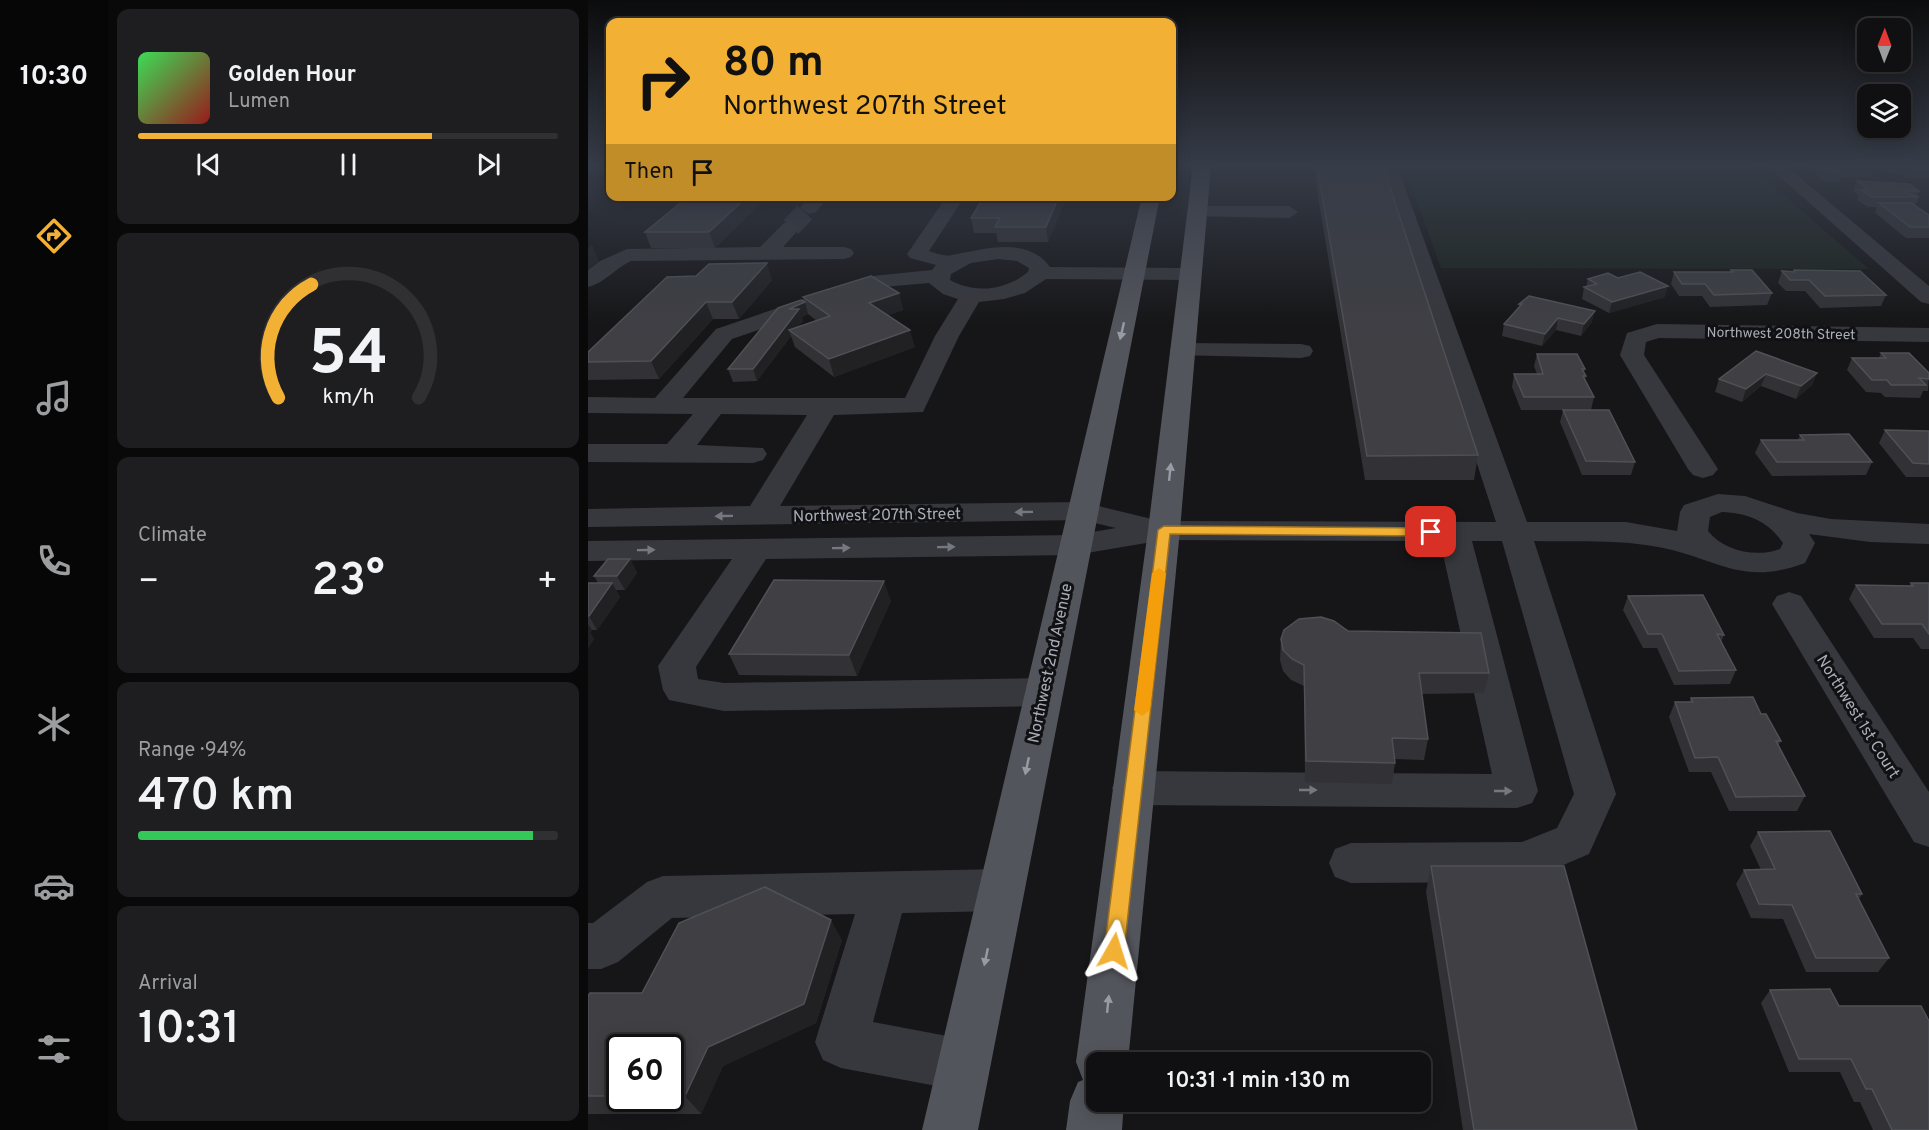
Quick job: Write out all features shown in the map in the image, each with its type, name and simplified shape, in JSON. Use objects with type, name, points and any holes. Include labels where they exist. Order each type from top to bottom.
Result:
[{"type":"main road","name":"Northwest 2nd Avenue","points":[[950,1130],[1146,219]]},
{"type":"main road","points":[[1103,1052],[1132,788],[1164,530],[1196,219]]},
{"type":"main road","points":[[1094,1130],[1096,1112]]},
{"type":"street","points":[[941,219],[917,254],[945,270]]},
{"type":"street","points":[[1351,863],[1524,862],[1573,841],[1595,794],[1515,532],[1406,219]]},
{"type":"street","points":[[1838,219],[1929,297]]},
{"type":"street","points":[[765,253],[791,227]]},
{"type":"street","points":[[588,281],[607,265],[627,255],[844,254]]},
{"type":"street","points":[[663,405],[724,334],[880,281],[945,270],[981,255],[1014,254],[1036,262],[1040,268],[1032,282],[1020,287],[1006,292],[972,294],[946,288],[940,283],[945,270]]},
{"type":"street","points":[[1039,273],[1190,274]]},
{"type":"street","points":[[588,405],[914,406],[947,336],[972,294]]},
{"type":"street","name":"Northwest 208th Street","points":[[1704,469],[1632,355],[1635,338],[1657,331],[1929,335]]},
{"type":"street","points":[[1182,350],[1301,351]]},
{"type":"street","points":[[675,453],[714,406]]},
{"type":"street","points":[[825,406],[758,532],[677,666],[682,690],[724,697],[1043,692]]},
{"type":"street","points":[[588,453],[753,454]]},
{"type":"street","points":[[1704,469],[1708,487],[1699,509],[1690,520],[1692,530],[1698,540],[1718,554],[1762,565],[1824,541],[1861,534]]},
{"type":"street","points":[[1704,469],[1792,531],[1797,541],[1786,583],[1788,603]]},
{"type":"street","name":"Northwest 207th Street","points":[[1626,532],[1676,521],[1699,509],[1733,503],[1766,512]]},
{"type":"street","points":[[1766,512],[1819,528],[1861,534],[1929,534]]},
{"type":"street","name":"Northwest 207th Street","points":[[588,518],[758,532],[1079,528],[1626,532],[1661,537],[1718,554]]},
{"type":"street","name":"Northwest 207th Street","points":[[588,551],[758,532]]},
{"type":"street","points":[[1132,788],[1517,791],[1454,532]]},
{"type":"street","name":"Northwest 1st Court","points":[[1718,554],[1767,584],[1788,603],[1929,829]]},
{"type":"street","points":[[592,954],[663,897],[1000,890]]},
{"type":"street","points":[[885,892],[841,1042],[963,1065]]},
{"type":"shaded area","points":[[1423,219],[1811,219],[1869,269],[1441,268]]},
{"type":"building","points":[[661,219],[723,219],[709,232],[645,232]]},
{"type":"building","points":[[1000,219],[1049,219],[1046,227],[995,227]]},
{"type":"building","points":[[1326,219],[1400,219],[1478,455],[1367,456]]},
{"type":"building","points":[[1899,219],[1929,219],[1929,227],[1910,227]]},
{"type":"building","points":[[767,263],[732,302],[706,302],[651,361],[588,362],[588,352],[667,277],[696,276],[709,264]]},
{"type":"building","points":[[1731,270],[1752,270],[1772,293],[1714,295],[1705,284],[1682,284],[1674,272],[1733,272]]},
{"type":"building","points":[[1794,270],[1860,271],[1886,295],[1825,296],[1809,280],[1790,280],[1782,271],[1795,272]]},
{"type":"building","points":[[1640,272],[1668,286],[1612,302],[1584,287],[1597,284],[1588,279],[1608,273],[1618,278]]},
{"type":"building","points":[[871,276],[899,293],[869,303],[910,330],[829,359],[789,330],[830,316],[803,297]]},
{"type":"building","points":[[1529,296],[1595,311],[1584,324],[1558,318],[1545,334],[1504,324],[1522,304],[1519,304]]},
{"type":"building","points":[[801,300],[805,302],[789,309],[799,309],[753,369],[728,369],[778,308]]},
{"type":"building","points":[[1756,351],[1817,373],[1801,386],[1766,374],[1746,389],[1719,379]]},
{"type":"building","points":[[1881,353],[1909,353],[1929,373],[1929,379],[1919,378],[1926,385],[1891,385],[1887,380],[1872,380],[1852,358],[1886,358]]},
{"type":"building","points":[[1537,354],[1577,354],[1585,369],[1582,369],[1586,376],[1583,376],[1594,397],[1524,397],[1514,374],[1543,374]]},
{"type":"building","points":[[1563,410],[1609,410],[1635,462],[1586,461]]},
{"type":"building","points":[[1885,430],[1929,431],[1929,464],[1913,463]]},
{"type":"building","points":[[1849,434],[1872,462],[1777,462],[1761,440],[1804,440],[1800,435]]},
{"type":"building","points":[[608,559],[630,559],[617,576],[594,576]]},
{"type":"building","points":[[774,580],[884,581],[849,655],[729,654]]},
{"type":"building","points":[[588,583],[612,583],[589,616],[588,616]]},
{"type":"building","points":[[1911,583],[1929,583],[1929,634],[1922,624],[1882,624],[1856,585],[1913,586]]},
{"type":"building","points":[[1703,595],[1724,635],[1717,634],[1736,670],[1679,671],[1662,634],[1648,634],[1628,596]]},
{"type":"building","points":[[1321,617],[1334,621],[1348,631],[1481,633],[1489,673],[1419,673],[1428,739],[1392,738],[1395,763],[1306,761],[1304,665],[1292,659],[1283,650],[1281,639],[1284,630],[1299,619]]},
{"type":"building","points":[[1753,697],[1761,714],[1766,714],[1781,741],[1776,741],[1805,796],[1736,797],[1718,757],[1695,758],[1675,702],[1693,702],[1691,698]]},
{"type":"building","points":[[1830,831],[1862,894],[1856,894],[1889,958],[1816,958],[1792,905],[1759,904],[1744,870],[1775,869],[1758,832]]},
{"type":"building","points":[[1431,866],[1564,866],[1637,1130],[1474,1130]]},
{"type":"building","points":[[765,887],[831,920],[804,1004],[708,1047],[685,1096],[684,1034],[606,1034],[606,1096],[588,1096],[588,996],[590,993],[642,993],[679,923]]},
{"type":"building","points":[[1830,989],[1839,1006],[1921,1006],[1929,1021],[1929,1130],[1892,1130],[1872,1089],[1866,1089],[1851,1059],[1799,1059],[1770,990]]},
{"type":"tunnel","points":[[791,227],[799,219]]},
{"type":"slow traffic","points":[[1142,710],[1159,573]]},
{"type":"route","points":[[1114,951],[1164,530],[1431,532]]}]
